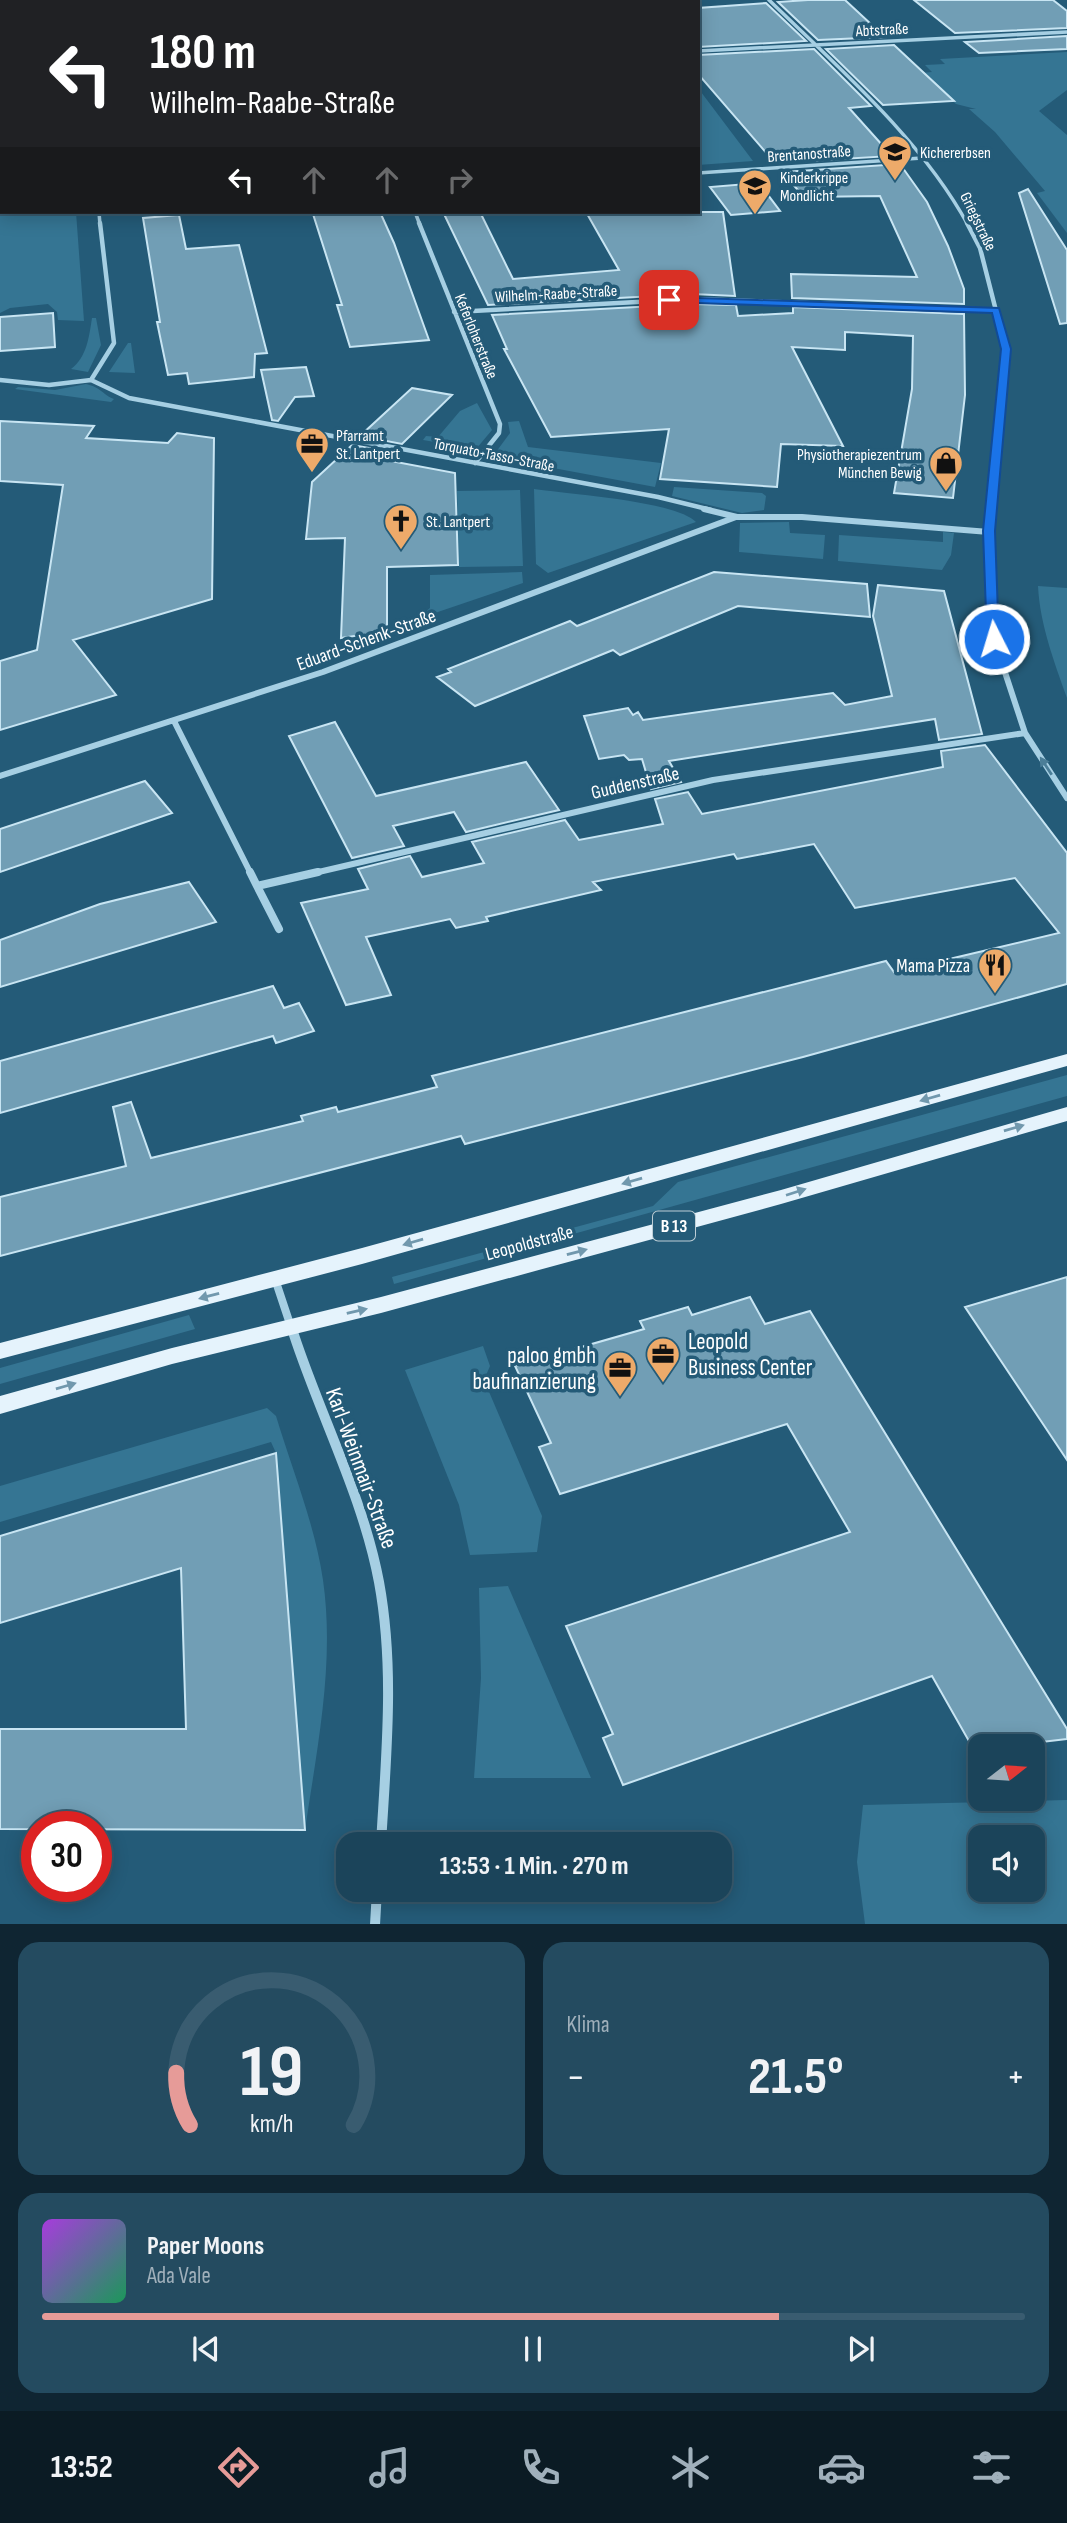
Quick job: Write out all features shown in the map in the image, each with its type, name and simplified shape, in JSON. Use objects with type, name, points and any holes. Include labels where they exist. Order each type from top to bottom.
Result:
[{"type":"main road","name":"Leopoldstraße","points":[[0,1350],[275,1279],[1067,1060]]},
{"type":"main road","name":"Leopoldstraße","points":[[0,1405],[172,1356],[767,1200],[1067,1114]]},
{"type":"street","name":"Griegstraße","points":[[769,0],[816,45],[922,158],[951,194],[980,248],[1006,349],[989,531],[994,639],[1026,733],[1067,798]]},
{"type":"street","name":"Abtstraße","points":[[700,51],[1067,32]]},
{"type":"street","name":"Brentanostraße","points":[[700,173],[922,158]]},
{"type":"street","points":[[0,380],[49,385],[91,380],[114,343],[99,214]]},
{"type":"street","name":"Keferloherstraße","points":[[416,214],[501,429],[475,463]]},
{"type":"street","name":"Wilhelm-Raabe-Straße","points":[[454,312],[692,299],[996,310]]},
{"type":"street","name":"Torquato-Tasso-Straße","points":[[91,380],[129,398],[658,497],[737,517],[802,517],[989,531]]},
{"type":"street","name":"Eduard-Schenk-Straße","points":[[0,776],[323,672],[737,517]]},
{"type":"street","points":[[174,721],[279,929]]},
{"type":"street","name":"Guddenstraße","points":[[257,886],[713,780],[1026,733]]},
{"type":"street","name":"Karl-Weinmair-Straße","points":[[275,1279],[290,1327],[364,1524],[379,1583],[390,1697],[382,1832]]},
{"type":"street","points":[[375,1924],[376,1902]]},
{"type":"shaded area","points":[[1067,52],[1067,90],[1039,111],[1067,135],[1067,233],[1037,193],[1045,191],[995,132],[969,109],[976,109],[956,104],[921,73],[932,72],[925,65],[945,64],[940,59]]},
{"type":"shaded area","points":[[700,91],[753,161],[700,165]]},
{"type":"shaded area","points":[[0,214],[76,214],[84,321],[58,320],[57,312],[48,304],[10,308],[0,313]]},
{"type":"shaded area","points":[[92,318],[96,318],[101,345],[88,372],[71,369],[84,353]]},
{"type":"shaded area","points":[[128,343],[131,343],[135,373],[109,372]]},
{"type":"shaded area","points":[[86,384],[114,399],[111,402],[15,389],[55,390]]},
{"type":"shaded area","points":[[477,403],[492,430],[476,449],[423,440],[426,436],[438,437],[460,411]]},
{"type":"shaded area","points":[[519,421],[528,447],[661,463],[655,487],[521,462],[496,452],[510,433],[508,422]]},
{"type":"shaded area","points":[[674,487],[762,493],[766,496],[764,510],[742,513],[672,496]]},
{"type":"shaded area","points":[[534,489],[645,504],[685,515],[696,522],[548,573],[536,564]]},
{"type":"shaded area","points":[[520,490],[523,566],[459,567],[457,491]]},
{"type":"shaded area","points":[[789,522],[790,533],[825,535],[823,559],[739,552],[740,523]]},
{"type":"shaded area","points":[[943,532],[954,533],[951,555],[942,570],[838,561],[839,535],[943,542]]},
{"type":"shaded area","points":[[522,572],[523,583],[432,614],[424,613],[430,608],[430,575]]},
{"type":"shaded area","points":[[1038,586],[1067,588],[1067,698],[1045,629]]},
{"type":"shaded area","points":[[1067,1075],[1067,1096],[394,1284],[392,1277],[653,1206],[678,1182]]},
{"type":"shaded area","points":[[189,1315],[195,1329],[0,1384],[0,1368]]},
{"type":"shaded area","points":[[483,1346],[490,1366],[484,1380],[542,1516],[537,1552],[470,1555],[459,1505],[405,1370]]},
{"type":"shaded area","points":[[267,1408],[276,1416],[309,1518],[323,1580],[326,1611],[326,1674],[305,1830],[276,1453],[271,1442],[0,1522],[0,1486]]},
{"type":"shaded area","points":[[508,1586],[591,1778],[474,1778],[481,1678],[479,1588]]},
{"type":"shaded area","points":[[1067,1800],[1067,1924],[865,1924],[857,1862],[863,1805],[968,1802],[968,1811],[1045,1811],[1045,1801]]},
{"type":"building","points":[[845,0],[885,37],[818,40],[778,2]]},
{"type":"building","points":[[914,0],[1053,0],[1067,11],[1067,28],[955,33]]},
{"type":"building","points":[[766,3],[806,41],[700,47],[700,8]]},
{"type":"building","points":[[1067,36],[1067,49],[979,53],[965,42]]},
{"type":"building","points":[[894,45],[954,101],[883,105],[826,49]]},
{"type":"building","points":[[814,49],[871,106],[849,108],[892,156],[775,163],[700,76],[700,55]]},
{"type":"building","points":[[900,164],[927,202],[948,246],[964,289],[964,304],[792,298],[791,274],[917,277],[880,196],[804,197],[782,172]]},
{"type":"building","points":[[759,183],[780,211],[731,215],[710,187]]},
{"type":"building","points":[[1028,189],[1067,250],[1067,323],[1060,324],[1019,193]]},
{"type":"building","points":[[723,212],[735,296],[692,294],[488,305],[444,214],[481,214],[513,279],[619,270],[587,214]]},
{"type":"building","points":[[313,214],[381,214],[429,340],[350,347],[337,305],[342,305]]},
{"type":"building","points":[[179,215],[186,249],[239,245],[267,353],[255,354],[254,377],[189,384],[187,373],[168,375],[157,322],[160,322],[143,218]]},
{"type":"building","points":[[692,304],[736,305],[738,316],[793,313],[793,307],[964,314],[965,395],[953,498],[894,493],[912,389],[913,336],[845,332],[845,350],[792,347],[843,446],[781,444],[777,487],[660,479],[669,429],[551,437],[504,349],[507,349],[492,315]]},
{"type":"building","points":[[53,313],[55,347],[0,351],[0,317]]},
{"type":"building","points":[[306,367],[314,396],[295,397],[278,421],[272,420],[261,370]]},
{"type":"building","points":[[412,388],[452,395],[402,444],[360,436]]},
{"type":"building","points":[[0,421],[94,426],[86,438],[168,443],[177,433],[214,438],[212,599],[73,640],[116,695],[0,730],[0,661],[37,650],[63,485],[0,481]]},
{"type":"building","name":"St. Lantpert","points":[[352,445],[386,451],[365,453],[364,456],[455,473],[458,565],[387,567],[387,635],[364,643],[354,636],[341,638],[345,538],[306,539],[312,482]]},
{"type":"building","points":[[714,572],[867,584],[870,617],[738,606],[620,655],[613,650],[475,706],[437,677],[451,672],[448,669],[570,621],[577,626]]},
{"type":"building","points":[[878,585],[944,591],[982,734],[939,740],[935,719],[669,761],[681,782],[651,789],[642,759],[629,760],[624,755],[599,759],[584,716],[628,708],[633,715],[638,712],[643,720],[833,693],[845,705],[892,696],[873,616]]},
{"type":"building","points":[[335,722],[376,796],[526,762],[559,810],[466,832],[454,812],[393,826],[404,846],[352,858],[289,736]]},
{"type":"building","points":[[985,745],[1067,853],[1067,984],[803,1057],[465,1144],[461,1136],[0,1256],[0,1197],[126,1166],[113,1107],[131,1102],[151,1158],[303,1121],[301,1116],[336,1107],[338,1112],[437,1087],[432,1076],[886,961],[894,972],[1059,933],[1015,878],[855,908],[814,844],[737,859],[734,854],[593,882],[601,890],[486,917],[488,921],[456,928],[450,919],[366,937],[391,995],[346,1005],[301,903],[368,889],[358,869],[410,856],[422,877],[484,863],[472,842],[565,820],[579,840],[663,824],[655,799],[688,792],[702,814],[943,767],[941,751]]},
{"type":"building","points":[[145,781],[172,813],[0,872],[0,829]]},
{"type":"building","points":[[189,882],[216,922],[0,987],[0,940],[100,904]]},
{"type":"building","points":[[273,986],[284,1008],[299,1003],[314,1031],[276,1043],[273,1036],[0,1113],[0,1061]]},
{"type":"building","points":[[1067,1277],[1067,1460],[965,1307]]},
{"type":"building","points":[[750,1297],[765,1324],[810,1311],[1067,1729],[1067,1739],[1045,1742],[1045,1734],[968,1734],[968,1739],[932,1676],[623,1785],[603,1738],[613,1734],[566,1626],[850,1532],[787,1424],[560,1494],[539,1447],[551,1443],[515,1366],[644,1329],[640,1321],[688,1307],[692,1315]]},
{"type":"building","points":[[276,1453],[305,1830],[112,1829],[112,1811],[21,1811],[21,1829],[0,1829],[0,1729],[186,1729],[181,1568],[0,1623],[0,1536]]},
{"type":"place","name":"Kichererbsen","points":[[895,182]]},
{"type":"place","name":"Kinderkrippe Mondlicht","points":[[755,216]]},
{"type":"place","name":"Pfarramt St. Lantpert","points":[[312,474]]},
{"type":"place","name":"Physiotherapiezentrum München Bewig","points":[[946,493]]},
{"type":"place","name":"St. Lantpert","points":[[401,551]]},
{"type":"place","name":"Mama Pizza","points":[[995,995]]},
{"type":"place","name":"Leopold Business Center","points":[[663,1384]]},
{"type":"place","name":"paloo gmbh baufinanzierung","points":[[620,1398]]},
{"type":"route","points":[[669,300],[820,302],[996,310],[1006,349],[989,531],[994,639]]}]
